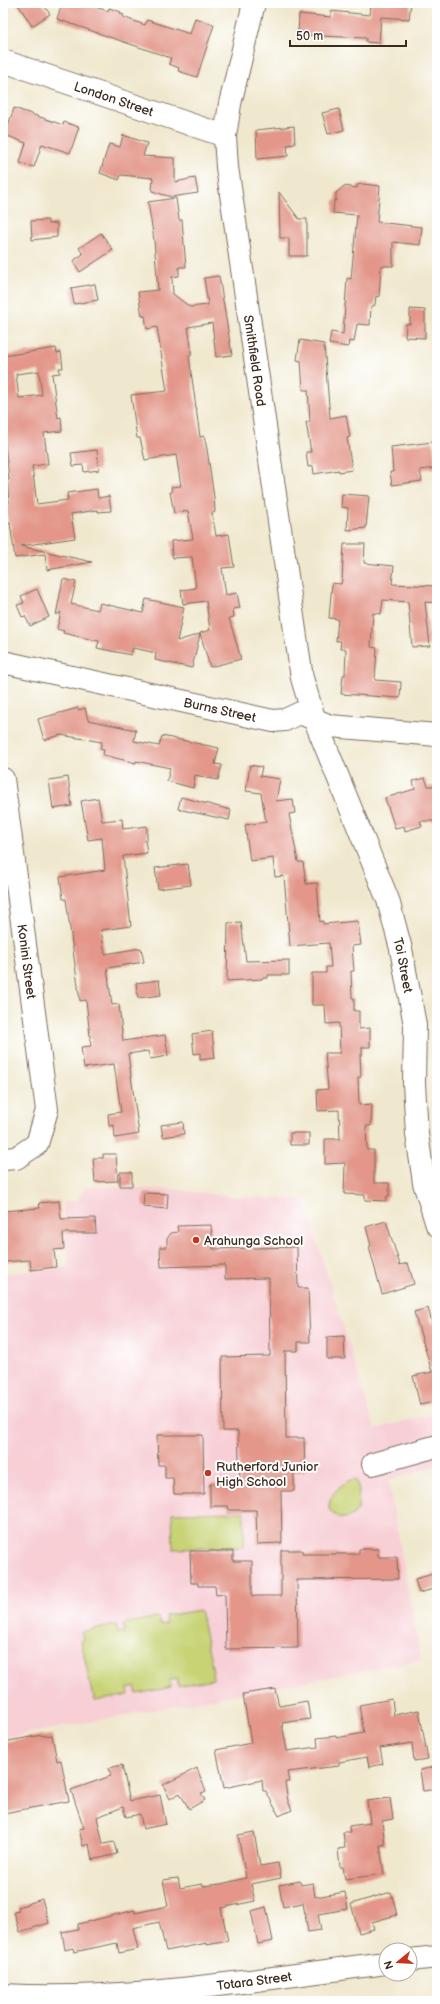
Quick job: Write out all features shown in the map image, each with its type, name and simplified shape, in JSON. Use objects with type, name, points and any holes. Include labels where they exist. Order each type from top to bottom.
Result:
[{"type":"street","name":"Smithfield Road","points":[[254,3],[230,104],[225,136],[227,166],[301,670],[307,700],[314,718]]},
{"type":"street","name":"London Street","points":[[3,62],[225,136]]},
{"type":"street","name":"Burns Street","points":[[3,662],[273,721],[285,720],[300,713],[330,726],[437,735]]},
{"type":"street","name":"Toi Street","points":[[314,718],[388,900],[401,948],[415,1025],[414,1083],[417,1134],[424,1183],[437,1224]]},
{"type":"street","name":"Konini Street","points":[[3,779],[47,1110],[37,1144],[16,1158],[3,1159]]},
{"type":"street","points":[[374,1464],[437,1446]]},
{"type":"street","points":[[418,1959],[437,1957]]},
{"type":"street","name":"Totara Street","points":[[3,1995],[113,1995],[158,1991],[378,1964]]},
{"type":"shaded area","name":"Rutherford Junior High School","points":[[86,1187],[172,1189],[236,1197],[304,1200],[375,1429],[437,1413],[437,1466],[388,1480],[421,1660],[3,1738],[3,1274],[69,1267],[62,1202],[77,1201]]},
{"type":"green space","points":[[354,1479],[356,1480],[359,1490],[358,1509],[351,1516],[344,1518],[336,1516],[329,1509],[329,1504],[333,1494],[344,1483]]},
{"type":"green space","points":[[244,1512],[244,1547],[173,1549],[172,1513]]},
{"type":"green space","points":[[200,1610],[213,1671],[213,1679],[178,1686],[177,1678],[170,1680],[171,1687],[137,1694],[135,1686],[128,1688],[129,1695],[95,1701],[92,1694],[81,1640],[83,1639],[81,1632],[116,1625],[118,1633],[125,1632],[123,1624],[158,1617],[160,1625],[166,1624],[165,1616]]},
{"type":"building","points":[[17,3],[42,3],[50,14],[32,26]]},
{"type":"building","points":[[62,3],[82,3],[108,11],[109,8],[121,12],[120,14],[124,15],[123,17],[145,25],[147,20],[190,34],[195,18],[214,25],[197,77],[178,71],[179,68],[169,64],[171,58],[57,19]]},
{"type":"building","points":[[371,3],[411,3],[409,19],[381,17],[379,43],[366,42],[366,38],[298,35],[299,14],[331,17],[331,11],[370,15]]},
{"type":"building","points":[[14,108],[63,125],[64,122],[79,127],[70,153],[42,144],[34,167],[20,163],[26,143],[5,135]]},
{"type":"building","points":[[339,109],[344,130],[328,134],[322,113]]},
{"type":"building","points":[[294,126],[295,144],[287,145],[288,156],[257,159],[256,130]]},
{"type":"building","points":[[123,135],[147,143],[143,156],[175,158],[175,182],[195,178],[198,193],[171,197],[152,191],[153,178],[121,175],[119,180],[100,173],[109,144],[120,147]]},
{"type":"building","points":[[363,184],[380,186],[377,222],[422,227],[420,245],[393,242],[393,266],[381,266],[379,297],[376,296],[374,306],[371,306],[370,325],[357,324],[354,342],[349,341],[348,347],[329,344],[331,332],[343,334],[347,278],[351,279],[357,215],[333,213],[334,200],[336,201],[336,193],[344,186],[357,188],[357,185]]},
{"type":"building","points":[[279,192],[299,219],[307,219],[307,256],[289,256],[289,238],[280,238]]},
{"type":"building","points":[[176,198],[179,220],[182,220],[186,267],[179,267],[179,276],[172,277],[173,294],[190,307],[208,305],[204,278],[219,276],[232,355],[216,357],[212,323],[188,327],[191,346],[191,356],[189,356],[200,437],[204,436],[214,497],[215,512],[212,513],[216,536],[229,534],[234,567],[222,568],[226,595],[237,593],[240,608],[233,609],[234,617],[229,618],[241,659],[210,667],[200,633],[210,630],[206,601],[183,604],[181,590],[196,588],[192,557],[173,558],[172,554],[171,541],[193,539],[188,511],[174,513],[170,492],[172,492],[171,487],[181,486],[176,455],[145,460],[140,438],[137,438],[131,395],[167,391],[157,327],[147,329],[145,316],[142,316],[138,292],[158,290],[154,240],[148,202]]},
{"type":"building","points":[[48,220],[48,224],[57,223],[57,237],[32,240],[31,221]]},
{"type":"building","points":[[101,233],[113,250],[80,272],[73,261],[83,254],[79,248]]},
{"type":"building","points":[[95,284],[98,300],[74,304],[71,288]]},
{"type":"building","points":[[410,309],[425,310],[425,338],[405,337],[406,324],[410,324]]},
{"type":"building","points":[[300,340],[324,344],[330,418],[346,415],[350,437],[347,438],[352,470],[339,472],[339,470],[314,474],[313,466],[308,467],[306,452],[311,452],[306,422],[310,422],[308,390],[303,390],[301,361],[297,360]]},
{"type":"building","points":[[56,348],[57,353],[61,352],[63,368],[59,368],[60,373],[52,374],[58,418],[61,417],[62,431],[44,433],[48,464],[32,466],[37,504],[68,500],[67,493],[97,489],[98,498],[109,496],[111,511],[98,512],[98,510],[71,514],[75,538],[21,546],[92,562],[47,570],[45,554],[15,558],[10,523],[8,523],[5,502],[9,502],[7,480],[9,480],[3,430],[3,356]],"holes":[[[39,371],[42,395],[19,398],[16,374]]]},
{"type":"building","points":[[433,442],[436,468],[420,470],[422,481],[392,485],[390,472],[393,472],[391,447]]},
{"type":"building","points":[[97,450],[99,470],[84,472],[83,465],[73,466],[71,453]]},
{"type":"building","points":[[342,494],[369,496],[366,528],[347,530],[348,508],[341,507]]},
{"type":"building","points":[[344,544],[365,544],[364,563],[394,566],[392,584],[437,586],[437,603],[425,602],[430,646],[412,647],[408,602],[383,600],[381,614],[373,613],[371,647],[377,648],[375,680],[401,682],[400,698],[341,694],[343,675],[345,675],[346,649],[340,649],[341,641],[336,641],[338,619],[329,618],[332,583],[341,584],[342,580]]},
{"type":"building","points":[[63,579],[76,582],[71,604],[98,610],[100,603],[143,613],[146,599],[184,607],[177,641],[200,634],[192,668],[155,660],[156,653],[133,648],[131,655],[97,648],[99,641],[63,633],[64,631],[57,629],[61,612],[56,615]]},
{"type":"building","points":[[37,589],[49,617],[30,626],[25,616],[22,617],[17,605],[24,603],[21,596]]},
{"type":"building","points":[[78,708],[79,710],[85,708],[88,720],[136,730],[134,741],[159,746],[162,736],[219,748],[215,764],[222,765],[218,780],[195,775],[193,788],[167,781],[170,768],[136,761],[136,763],[103,755],[104,750],[100,749],[102,742],[61,735],[44,740],[38,719]]},
{"type":"building","points":[[250,765],[262,767],[260,776],[280,779],[276,801],[293,799],[295,813],[289,814],[298,862],[303,862],[306,884],[317,883],[320,922],[323,921],[323,924],[358,921],[361,945],[352,946],[354,971],[351,971],[352,998],[354,998],[354,1011],[359,1011],[359,1029],[370,1028],[370,1047],[362,1047],[362,1055],[360,1055],[361,1077],[358,1077],[359,1105],[372,1104],[371,1126],[366,1126],[367,1150],[374,1150],[374,1183],[389,1183],[389,1196],[387,1196],[386,1201],[365,1200],[365,1195],[344,1194],[345,1163],[325,1164],[325,1139],[340,1139],[339,1110],[318,1111],[317,1090],[328,1089],[325,1053],[340,1053],[339,1023],[326,1024],[325,1005],[312,1005],[312,973],[326,973],[326,967],[331,967],[329,943],[290,946],[284,876],[275,877],[273,858],[250,861],[245,825],[266,822],[261,793],[246,791]]},
{"type":"building","points":[[68,777],[72,806],[53,809],[49,780]]},
{"type":"building","points":[[425,778],[428,786],[437,786],[437,821],[420,821],[422,826],[405,831],[404,826],[395,828],[385,798],[415,789],[413,781]]},
{"type":"building","points":[[181,797],[231,810],[229,820],[178,809]]},
{"type":"building","points":[[98,798],[102,821],[122,819],[123,829],[147,826],[147,840],[145,840],[147,853],[123,856],[131,926],[101,930],[105,954],[141,948],[144,962],[107,968],[112,1005],[119,1004],[123,1041],[165,1035],[168,1056],[150,1059],[148,1051],[128,1054],[139,1134],[115,1138],[114,1125],[109,1126],[108,1114],[121,1112],[114,1064],[84,1068],[81,1047],[91,1046],[86,1000],[80,1001],[66,899],[63,899],[60,877],[105,870],[102,838],[88,840],[81,801]]},
{"type":"building","points":[[188,864],[191,885],[158,889],[155,868]]},
{"type":"building","points":[[241,922],[246,961],[289,960],[289,975],[268,975],[268,978],[262,979],[227,981],[228,923]]},
{"type":"building","points":[[159,980],[161,995],[138,998],[136,983]]},
{"type":"building","points":[[212,1031],[215,1058],[200,1060],[200,1053],[194,1054],[192,1034]]},
{"type":"building","points":[[183,1122],[184,1134],[163,1137],[161,1125]]},
{"type":"building","points":[[290,1133],[309,1133],[309,1145],[290,1145]]},
{"type":"building","points":[[103,1154],[116,1154],[118,1181],[95,1182],[93,1158],[103,1158]]},
{"type":"building","points":[[120,1172],[132,1172],[132,1186],[120,1186]]},
{"type":"building","points":[[144,1193],[168,1194],[167,1209],[143,1207]]},
{"type":"building","points":[[59,1201],[61,1219],[95,1218],[96,1233],[63,1233],[64,1249],[54,1250],[56,1267],[31,1270],[30,1260],[3,1262],[3,1211],[40,1208],[39,1203]]},
{"type":"building","points":[[386,1221],[400,1265],[408,1263],[414,1284],[382,1294],[369,1247],[371,1246],[366,1227]]},
{"type":"building","points":[[211,1225],[213,1249],[297,1247],[298,1288],[308,1288],[310,1342],[298,1342],[298,1351],[285,1351],[286,1438],[304,1438],[305,1472],[294,1472],[294,1491],[281,1491],[282,1543],[257,1544],[256,1510],[229,1510],[228,1506],[210,1506],[210,1484],[240,1484],[238,1431],[223,1431],[222,1357],[270,1356],[269,1278],[225,1279],[225,1265],[161,1267],[160,1247],[167,1247],[167,1239],[171,1233],[178,1232],[177,1226]]},
{"type":"building","points":[[428,1308],[432,1323],[437,1321],[437,1401],[420,1405],[413,1376],[432,1372],[414,1312]]},
{"type":"building","points":[[344,1336],[345,1359],[327,1359],[327,1337]]},
{"type":"building","points":[[157,1435],[203,1435],[204,1494],[174,1494],[173,1478],[165,1478],[165,1465],[158,1465]]},
{"type":"building","points":[[359,1549],[378,1549],[378,1557],[397,1557],[398,1579],[297,1580],[298,1648],[226,1649],[225,1594],[216,1595],[215,1586],[198,1586],[198,1583],[191,1583],[190,1551],[233,1551],[233,1561],[252,1561],[252,1596],[281,1596],[281,1550],[302,1550],[302,1554],[359,1554]]},
{"type":"building","points":[[437,1573],[437,1588],[419,1593],[415,1579]]},
{"type":"building","points":[[275,1689],[279,1706],[307,1701],[310,1719],[282,1723],[287,1751],[318,1747],[317,1738],[336,1736],[336,1738],[364,1733],[359,1705],[392,1699],[394,1715],[419,1710],[428,1759],[414,1761],[412,1743],[380,1748],[383,1764],[369,1767],[367,1757],[339,1762],[339,1766],[287,1772],[289,1782],[285,1782],[288,1801],[292,1810],[279,1816],[266,1791],[263,1791],[262,1780],[224,1788],[216,1750],[251,1743],[243,1694]]},
{"type":"building","points":[[42,1735],[52,1735],[57,1761],[61,1760],[69,1801],[4,1813],[3,1742]]},
{"type":"building","points":[[122,1765],[130,1801],[160,1795],[166,1824],[143,1829],[140,1814],[126,1817],[123,1807],[97,1817],[103,1844],[114,1842],[117,1854],[92,1860],[89,1844],[83,1846],[79,1829],[84,1828],[71,1790],[111,1776],[109,1768]]},
{"type":"building","points":[[434,1767],[437,1768],[437,1789],[423,1791],[420,1770]]},
{"type":"building","points":[[197,1768],[206,1792],[201,1793],[205,1800],[189,1809],[180,1793],[170,1799],[163,1785]]},
{"type":"building","points":[[390,1798],[393,1819],[382,1821],[385,1845],[380,1845],[384,1874],[345,1879],[343,1867],[340,1867],[338,1849],[345,1848],[343,1832],[350,1832],[349,1826],[370,1823],[367,1801]]},
{"type":"building","points":[[254,1832],[260,1866],[278,1863],[281,1878],[251,1884],[255,1901],[221,1908],[228,1941],[207,1945],[207,1943],[166,1951],[159,1922],[133,1928],[138,1949],[119,1953],[117,1943],[74,1952],[73,1948],[65,1950],[62,1932],[78,1929],[78,1924],[135,1910],[135,1913],[168,1906],[163,1880],[178,1878],[180,1888],[203,1884],[203,1886],[221,1884],[246,1878],[238,1835]]},
{"type":"building","points":[[300,1881],[301,1885],[313,1883],[315,1897],[345,1892],[348,1909],[318,1914],[321,1930],[308,1932],[303,1903],[283,1907],[279,1885]]},
{"type":"building","points":[[391,1892],[397,1915],[372,1922],[374,1929],[359,1933],[351,1904]]},
{"type":"building","points":[[42,1899],[49,1923],[20,1932],[14,1912],[19,1911],[18,1907]]},
{"type":"building","points":[[266,1907],[273,1941],[258,1944],[251,1911]]},
{"type":"place","name":"Arahunga School","points":[[196,1240]]},
{"type":"place","name":"Rutherford Junior High School","points":[[208,1473]]}]
